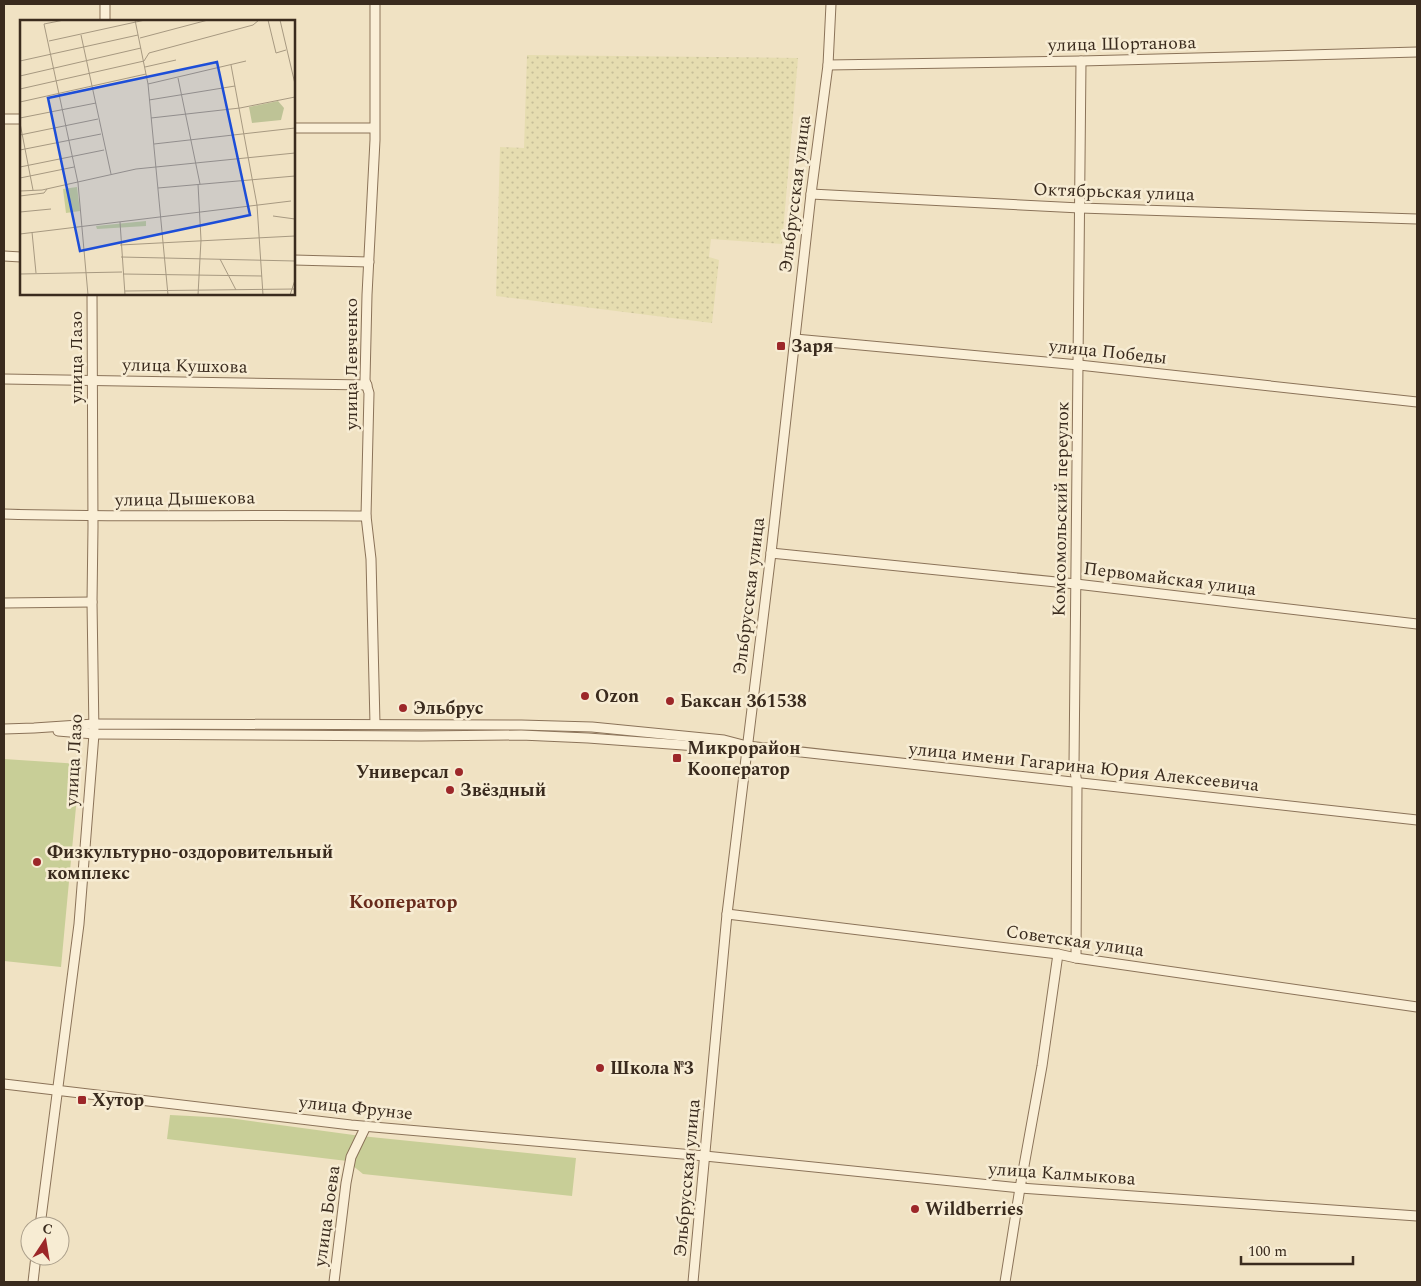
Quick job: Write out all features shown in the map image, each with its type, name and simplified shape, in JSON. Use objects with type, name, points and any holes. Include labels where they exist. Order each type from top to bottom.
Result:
[{"type":"street","points":[[105,4],[105,20]]},
{"type":"street","name":"улица Левченко","points":[[375,4],[374,128],[366,295],[365,380],[369,393],[366,516],[370,559],[376,724]]},
{"type":"street","name":"Эльбрусская улица","points":[[693,1282],[726,914],[795,339],[810,194],[828,65],[831,4]]},
{"type":"street","name":"улица Шортанова","points":[[828,65],[1081,61],[1417,52]]},
{"type":"street","name":"Комсомольский переулок","points":[[1076,958],[1077,783],[1074,766],[1081,61]]},
{"type":"street","points":[[4,119],[20,119]]},
{"type":"street","points":[[295,128],[374,128]]},
{"type":"street","name":"Октябрьская улица","points":[[810,194],[1080,208],[1417,219]]},
{"type":"street","points":[[4,256],[20,257]]},
{"type":"street","points":[[295,260],[369,262]]},
{"type":"street","name":"улица Лазо","points":[[41,1216],[79,924],[94,734],[92,295]]},
{"type":"street","name":"улица Победы","points":[[795,339],[1079,365],[1417,402]]},
{"type":"street","name":"улица Кушхова","points":[[4,379],[367,385]]},
{"type":"street","name":"улица Дышекова","points":[[4,514],[93,517],[279,514],[366,516]]},
{"type":"street","name":"Первомайская улица","points":[[770,553],[1076,584],[1417,624]]},
{"type":"street","points":[[4,602],[92,602]]},
{"type":"street","name":"улица имени Гагарина Юрия Алексеевича","points":[[4,729],[94,724],[376,724],[589,727],[724,740],[747,746],[1417,820]]},
{"type":"street","name":"улица имени Гагарина Юрия Алексеевича","points":[[34,728],[94,734],[521,735],[724,748],[747,746]]},
{"type":"street","name":"Советская улица","points":[[726,914],[1058,954],[1417,1007]]},
{"type":"street","points":[[1005,1282],[1042,1066],[1058,954]]},
{"type":"street","name":"улица Фрунзе","points":[[4,1084],[366,1126],[705,1156]]},
{"type":"street","name":"улица Боева","points":[[334,1282],[346,1183],[352,1157],[366,1126]]},
{"type":"street","name":"улица Калмыкова","points":[[705,1156],[1020,1188],[1417,1216]]},
{"type":"street","points":[[33,1282],[35,1266]]},
{"type":"shaded area","points":[[527,55],[798,58],[782,244],[711,239],[709,257],[719,260],[712,323],[496,296],[500,147],[524,148]]},
{"type":"green space","name":"Физкультурно-оздоровительный комплекс","points":[[4,759],[80,764],[61,967],[4,961]]},
{"type":"green space","points":[[170,1115],[229,1118],[361,1136],[576,1158],[572,1196],[363,1174],[347,1161],[167,1139]]},
{"type":"place","name":"Заря","points":[[781,346]]},
{"type":"place","name":"Ozon","points":[[585,696]]},
{"type":"place","name":"Баксан 361538","points":[[670,701]]},
{"type":"place","name":"Эльбрус","points":[[403,708]]},
{"type":"place","name":"Микрорайон Кооператор","points":[[677,758]]},
{"type":"place","name":"Универсал","points":[[459,772]]},
{"type":"place","name":"Звёздный","points":[[450,790]]},
{"type":"place","name":"Физкультурно-оздоровительный комплекс","points":[[37,862]]},
{"type":"place","name":"Школа №3","points":[[600,1068]]},
{"type":"place","name":"Хутор","points":[[82,1100]]},
{"type":"place","name":"Wildberries","points":[[915,1209]]},
{"type":"district","name":"Кооператор","points":[[403,902]]}]
